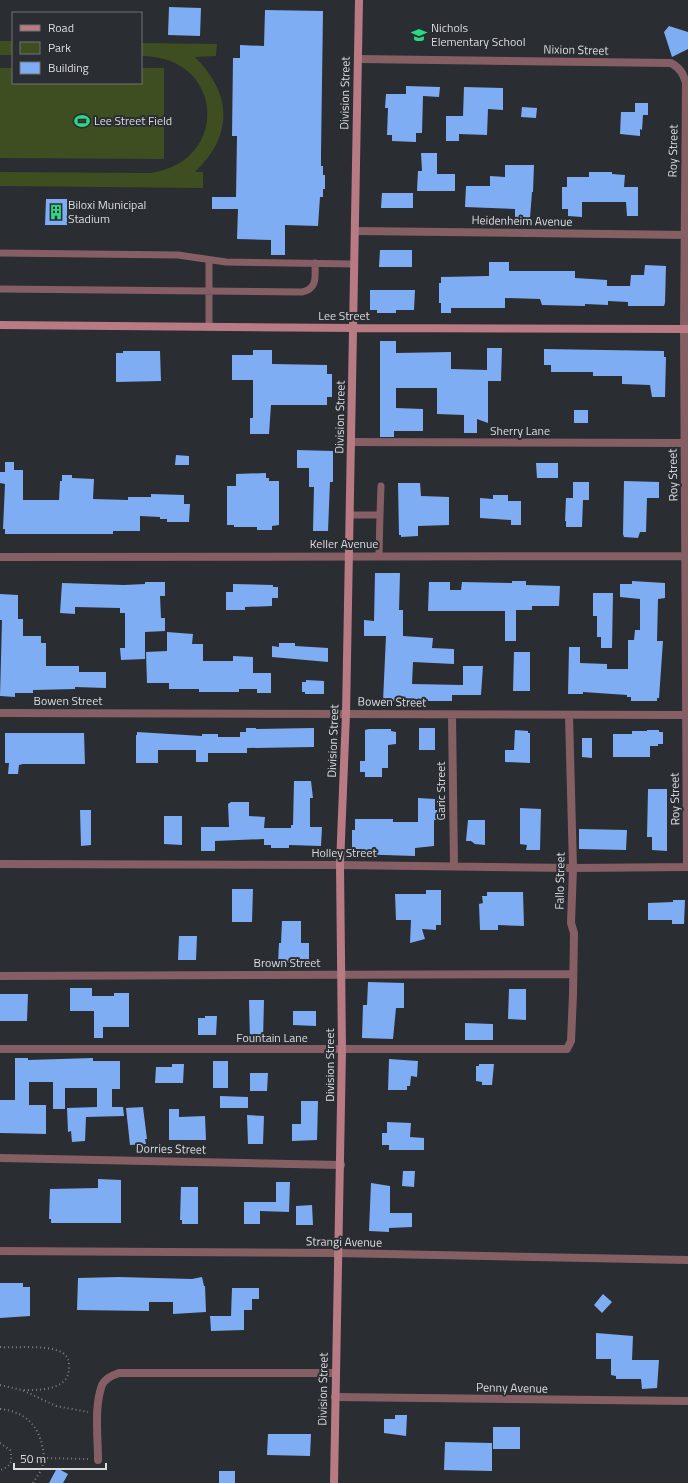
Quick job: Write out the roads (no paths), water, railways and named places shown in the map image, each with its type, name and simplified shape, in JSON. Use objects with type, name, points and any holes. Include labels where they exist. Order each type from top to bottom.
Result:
[{"type":"main road","name":"Division Street","points":[[334,1483],[337,1253],[341,1165],[342,1050],[340,865],[346,714],[359,0]]},
{"type":"main road","name":"Lee Street","points":[[0,325],[353,328],[686,328]]},
{"type":"street","name":"Nixion Street","points":[[358,59],[671,63],[678,66],[683,73],[686,83]]},
{"type":"street","name":"Roy Street","points":[[686,83],[688,867]]},
{"type":"street","name":"Heidenheim Avenue","points":[[355,231],[686,235]]},
{"type":"street","name":"Sherry Lane","points":[[351,442],[686,443]]},
{"type":"street","name":"Keller Avenue","points":[[0,557],[349,555],[687,556]]},
{"type":"street","name":"Bowen Street","points":[[0,712],[687,715]]},
{"type":"street","name":"Garic Street","points":[[452,715],[454,866]]},
{"type":"street","name":"Fallo Street","points":[[568,1048],[571,1041],[574,933],[571,923],[573,868],[569,715]]},
{"type":"street","name":"Holley Street","points":[[0,864],[340,865],[573,868],[688,867]]},
{"type":"street","name":"Brown Street","points":[[0,976],[573,974]]},
{"type":"street","name":"Fountain Lane","points":[[0,1050],[554,1050],[568,1048]]},
{"type":"street","name":"Dorries Street","points":[[0,1158],[341,1165]]},
{"type":"street","name":"Strangi Avenue","points":[[0,1250],[337,1253],[688,1260]]},
{"type":"street","points":[[98,1460],[98,1414],[103,1384],[110,1376],[119,1373],[335,1373]]},
{"type":"street","name":"Penny Avenue","points":[[335,1397],[688,1401]]},
{"type":"lane","points":[[0,253],[178,254],[226,262],[354,264]]},
{"type":"lane","points":[[209,260],[209,327]]},
{"type":"lane","points":[[0,289],[307,291],[315,283],[315,263]]},
{"type":"lane","points":[[379,555],[381,486]]},
{"type":"lane","points":[[350,515],[380,515]]},
{"type":"place","name":"Nichols Elementary School","points":[[419,35]]},
{"type":"place","name":"Lee Street Field","points":[[82,121]]},
{"type":"place","name":"Biloxi Municipal Stadium","points":[[56,212]]}]
